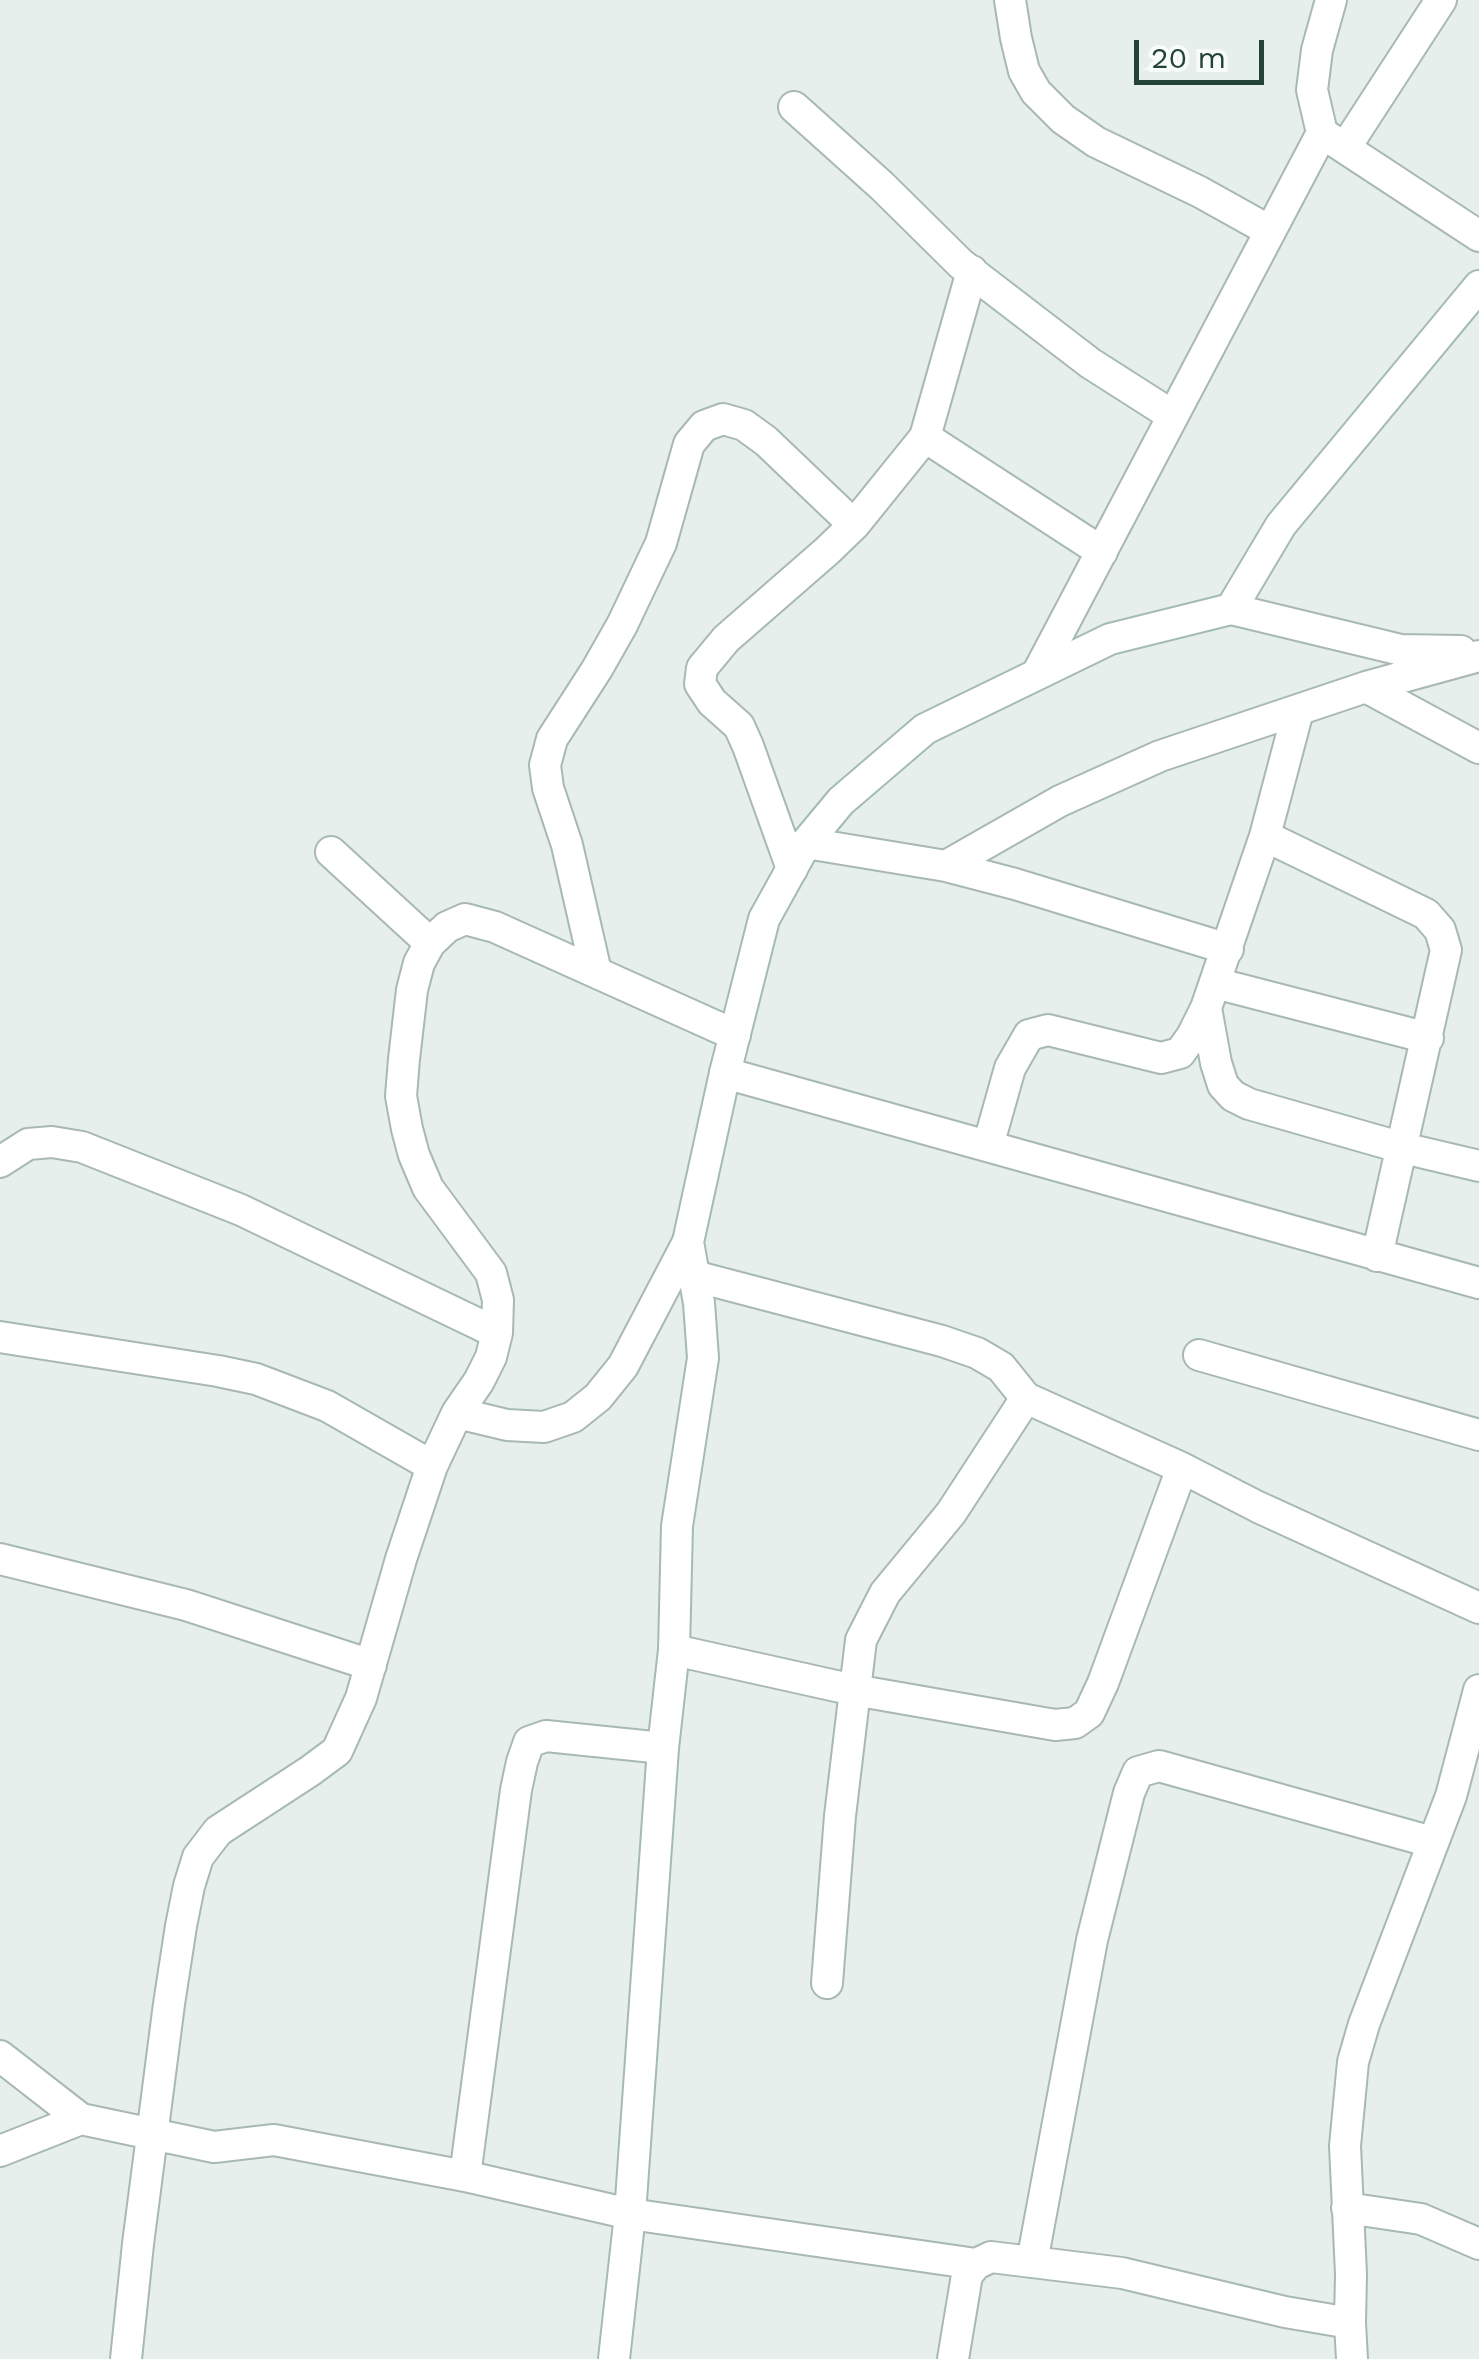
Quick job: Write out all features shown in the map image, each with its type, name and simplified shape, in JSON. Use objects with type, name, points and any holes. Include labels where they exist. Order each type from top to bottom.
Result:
[{"type":"street","points":[[1010,0],[1024,71],[1036,92],[1063,119],[1096,142],[1200,192],[1270,232]]},
{"type":"street","points":[[1331,0],[1317,50],[1312,90],[1334,140],[1479,236]]},
{"type":"street","points":[[1038,674],[1270,232],[1334,140],[1441,0]]},
{"type":"street","points":[[794,107],[961,264],[1090,363],[1174,416]]},
{"type":"street","points":[[799,856],[738,726],[712,702],[700,684],[702,668],[726,638],[828,551],[925,437],[972,271]]},
{"type":"street","points":[[1231,609],[1282,524],[1479,286]]},
{"type":"street","points":[[596,972],[545,764],[552,739],[622,625],[661,543],[689,444],[704,426],[723,419],[744,425],[854,524]]},
{"type":"street","points":[[925,437],[1102,552]]},
{"type":"street","points":[[457,1413],[507,1425],[544,1428],[572,1418],[598,1397],[623,1366],[688,1242],[764,920],[799,856],[841,801],[925,729],[1110,638],[1231,609],[1401,650],[1479,654]]},
{"type":"street","points":[[946,866],[1060,801],[1160,756],[1479,654]]},
{"type":"street","points":[[1366,687],[1479,748]]},
{"type":"street","points":[[988,1146],[1010,1068],[1028,1036],[1048,1030],[1161,1058],[1180,1053],[1192,1036],[1228,949],[1266,836],[1298,711]]},
{"type":"street","points":[[1266,836],[1426,914],[1440,930],[1446,950],[1377,1256]]},
{"type":"street","points":[[331,852],[430,943]]},
{"type":"street","points":[[799,856],[946,866],[1228,949]]},
{"type":"street","points":[[126,2359],[180,1926],[198,1857],[218,1831],[337,1751],[371,1666],[432,1466],[457,1413],[479,1381],[497,1333],[498,1300],[491,1274],[428,1188],[414,1155],[404,1112],[407,1022],[419,963],[430,943],[447,927],[465,920],[495,926],[735,1036]]},
{"type":"street","points":[[1210,996],[1428,1038]]},
{"type":"street","points":[[1210,996],[1216,1064],[1223,1085],[1233,1096],[1403,1148],[1479,1166]]},
{"type":"street","points":[[725,1073],[1479,1283]]},
{"type":"street","points":[[0,1162],[28,1144],[52,1142],[82,1147],[241,1210],[497,1333]]},
{"type":"street","points":[[614,2359],[630,2214],[663,1748],[674,1650],[677,1526],[703,1358],[699,1303],[688,1242]]},
{"type":"street","points":[[694,1276],[978,1353],[1001,1366],[1026,1398],[1479,1608]]},
{"type":"street","points":[[0,1337],[256,1379],[328,1406],[432,1466]]},
{"type":"street","points":[[1199,1355],[1479,1434]]},
{"type":"street","points":[[828,1983],[840,1816],[861,1640],[886,1593],[951,1513],[1026,1398]]},
{"type":"street","points":[[674,1650],[854,1690],[1055,1725],[1075,1723],[1088,1713],[1102,1682],[1182,1468]]},
{"type":"street","points":[[0,1558],[186,1605],[371,1666]]},
{"type":"street","points":[[1352,2359],[1345,2146],[1353,2062],[1451,1796],[1479,1690]]},
{"type":"street","points":[[465,2176],[516,1790],[529,1742],[546,1736],[663,1748]]},
{"type":"street","points":[[1032,2262],[1092,1940],[1138,1772],[1159,1766],[1432,1842]]},
{"type":"street","points":[[0,2056],[81,2119],[214,2147],[274,2140],[465,2176],[630,2214],[976,2264]]},
{"type":"street","points":[[0,2152],[81,2119]]},
{"type":"street","points":[[1347,2208],[1420,2218],[1479,2244]]},
{"type":"street","points":[[953,2359],[967,2275],[976,2264],[991,2257],[1122,2273],[1285,2312],[1350,2323]]}]
